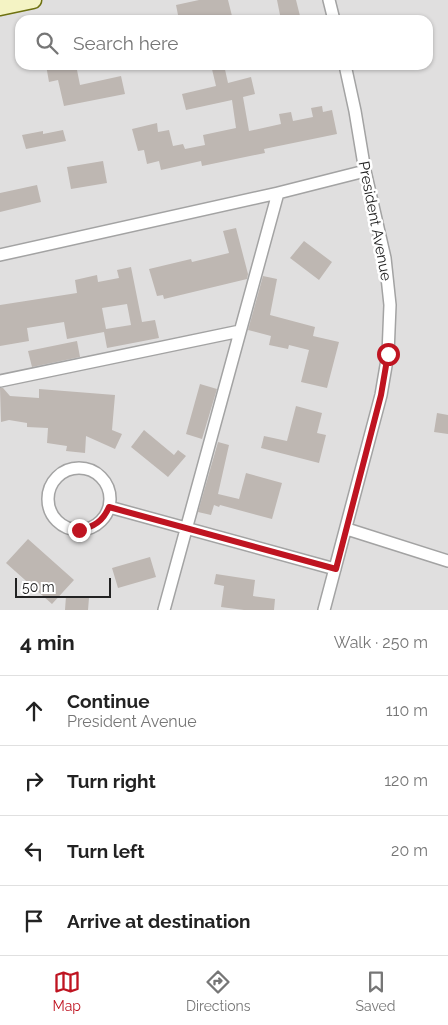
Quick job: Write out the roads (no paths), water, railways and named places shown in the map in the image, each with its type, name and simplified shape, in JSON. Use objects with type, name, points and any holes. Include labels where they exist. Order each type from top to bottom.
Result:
[{"type":"street","points":[[0,7],[33,0]]},
{"type":"street","points":[[329,0],[333,15]]},
{"type":"street","name":"President Avenue","points":[[324,610],[381,395],[388,354],[390,305],[385,258],[345,70]]},
{"type":"street","points":[[0,255],[278,193],[365,170]]},
{"type":"street","points":[[164,610],[278,193]]},
{"type":"street","points":[[0,381],[240,331]]},
{"type":"street","points":[[79,468],[87,469],[101,477],[106,484],[109,491],[109,507],[106,514],[95,525],[79,530],[71,528],[64,525],[53,514],[50,506],[50,491],[57,477],[64,472],[79,468]]},
{"type":"street","points":[[109,507],[336,569]]},
{"type":"street","points":[[347,529],[448,561]]}]
